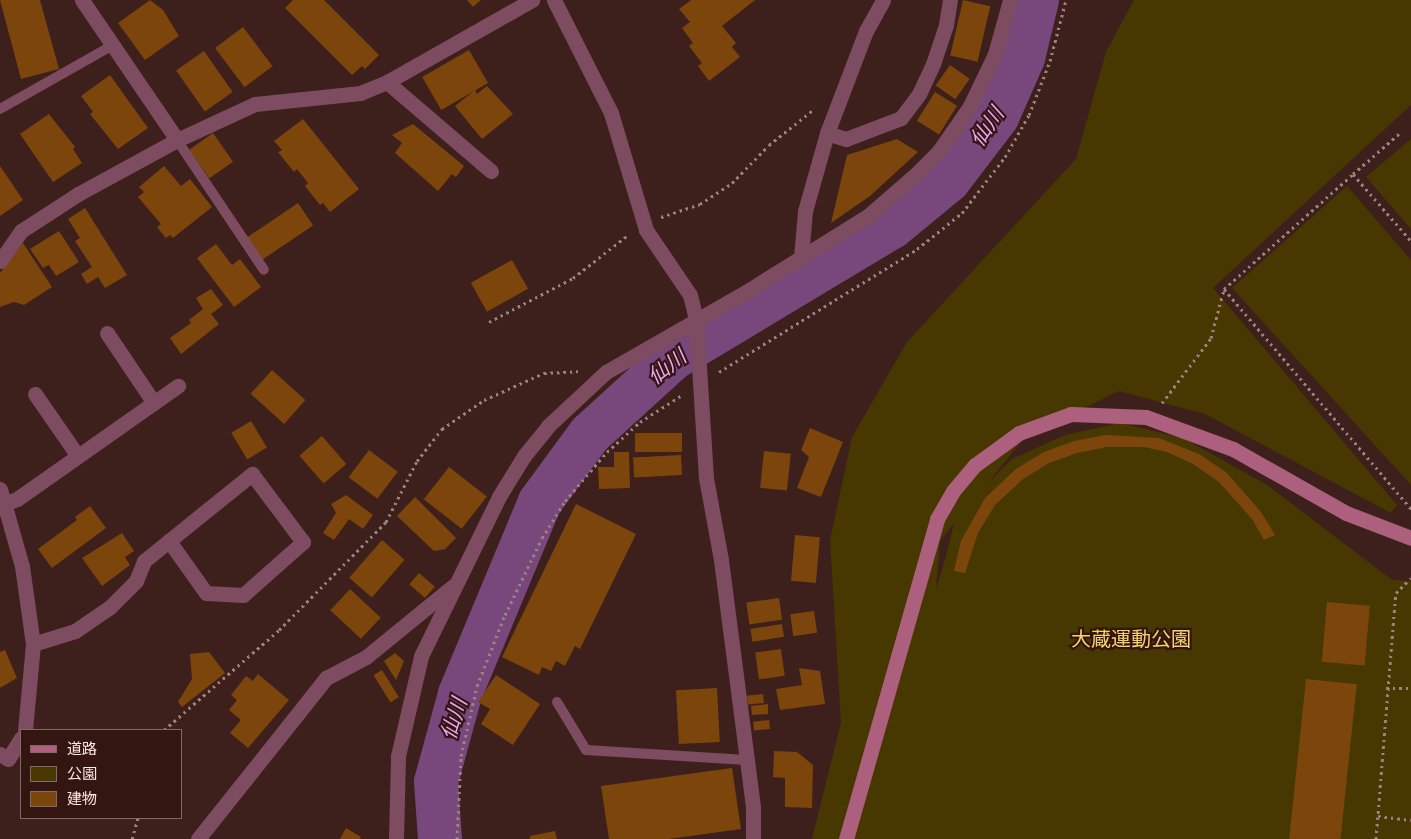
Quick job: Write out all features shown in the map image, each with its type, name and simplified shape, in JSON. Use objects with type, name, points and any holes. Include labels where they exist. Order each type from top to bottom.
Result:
[{"type":"street","points":[[82,0],[177,140]]},
{"type":"street","points":[[0,261],[21,231],[78,194],[177,140],[255,104],[360,93],[387,82],[532,0]]},
{"type":"street","points":[[554,0],[610,113],[644,223],[690,295],[696,319],[706,478],[721,560],[754,808],[753,839]]},
{"type":"street","points":[[801,257],[805,211],[827,133],[866,31],[883,0]]},
{"type":"street","points":[[827,133],[846,139],[901,118],[919,94],[933,64],[946,25],[950,0]]},
{"type":"street","points":[[396,839],[398,756],[411,692],[422,656],[511,474],[548,426],[606,372],[869,215],[939,151],[970,106],[982,81],[1003,30],[1010,0]]},
{"type":"street","points":[[387,82],[491,171]]},
{"type":"street","points":[[107,333],[154,403]]},
{"type":"street","points":[[25,729],[33,644],[22,566],[2,496],[17,499],[178,386]]},
{"type":"street","points":[[35,394],[78,456]]},
{"type":"street","points":[[846,839],[937,519],[953,491],[975,464],[1019,433],[1071,414],[1113,413],[1153,419],[1233,449],[1346,513],[1403,538],[1411,538]]},
{"type":"street","points":[[33,644],[75,631],[110,607],[136,580],[144,561],[252,474],[303,542],[243,594],[206,593],[169,541]]},
{"type":"street","points":[[198,839],[326,678],[366,657],[460,581]]},
{"type":"street","points":[[0,754],[8,759],[20,740]]},
{"type":"lane","points":[[0,109],[113,46]]},
{"type":"lane","points":[[177,140],[264,270]]},
{"type":"lane","points":[[557,702],[586,750],[747,760]]},
{"type":"path","points":[[457,839],[461,756],[477,686],[506,615],[542,538],[565,501],[607,452],[640,422],[917,249],[962,213],[1005,157],[1030,115],[1050,61],[1066,0]]},
{"type":"path","points":[[489,322],[573,278],[644,223],[700,204],[724,188],[769,145],[820,105],[836,110]]},
{"type":"path","points":[[1153,419],[1211,338],[1224,289],[1401,132]]},
{"type":"path","points":[[1353,174],[1411,241]]},
{"type":"path","points":[[1224,289],[1411,509]]},
{"type":"path","points":[[165,729],[279,630],[386,522],[417,461],[442,429],[484,400],[544,373],[589,370],[606,372]]},
{"type":"path","points":[[1376,839],[1386,688],[1396,594],[1411,578]]},
{"type":"path","points":[[1386,688],[1411,688]]},
{"type":"path","points":[[1378,816],[1411,820]]},
{"type":"path","points":[[132,839],[138,819]]},
{"type":"green space","name":"大蔵運動公園","points":[[1134,0],[1411,0],[1411,105],[1213,288],[1397,505],[1391,513],[1205,414],[1119,391],[1024,438],[987,484],[1012,459],[1065,435],[1120,423],[1183,438],[1267,485],[1392,580],[1411,581],[1411,839],[812,839],[841,723],[830,540],[852,437],[907,342],[1076,159],[1106,52]],"holes":[[[954,523],[936,588],[940,541]]]},
{"type":"green space","points":[[1411,139],[1411,229],[1366,177]]},
{"type":"green space","points":[[1347,186],[1411,260],[1411,485],[1232,288]]},
{"type":"building","points":[[0,0],[40,0],[59,69],[21,79]]},
{"type":"building","points":[[150,0],[163,10],[179,36],[145,60],[118,23]]},
{"type":"building","points":[[293,0],[324,0],[379,55],[365,69],[362,66],[352,75],[285,8]]},
{"type":"building","points":[[467,0],[481,0],[473,7]]},
{"type":"building","points":[[691,0],[755,0],[722,26],[736,43],[732,47],[740,57],[709,81],[698,66],[702,63],[689,46],[693,43],[682,28],[690,22],[679,9]]},
{"type":"building","points":[[963,0],[990,6],[977,62],[950,56]]},
{"type":"building","points":[[243,27],[272,66],[245,87],[215,48]]},
{"type":"building","points":[[469,50],[488,83],[441,110],[422,77]]},
{"type":"building","points":[[204,51],[233,92],[205,111],[176,71]]},
{"type":"building","points":[[950,65],[970,79],[955,99],[936,85]]},
{"type":"building","points":[[110,75],[148,128],[118,149],[90,114],[93,112],[81,96]]},
{"type":"building","points":[[487,86],[513,114],[482,139],[455,106],[475,90],[477,94]]},
{"type":"building","points":[[935,92],[957,106],[939,135],[917,121]]},
{"type":"building","points":[[49,114],[75,147],[73,149],[82,163],[53,182],[20,134]]},
{"type":"building","points":[[303,119],[359,189],[330,212],[323,203],[320,205],[305,186],[308,183],[297,169],[294,172],[278,152],[282,150],[274,141]]},
{"type":"building","points":[[413,124],[464,166],[456,177],[452,174],[438,191],[395,153],[402,143],[392,135]]},
{"type":"building","points":[[213,133],[233,162],[209,178],[189,150]]},
{"type":"building","points":[[897,139],[918,152],[870,196],[831,223],[847,155]]},
{"type":"building","points":[[0,166],[23,200],[0,216]]},
{"type":"building","points":[[164,166],[181,186],[190,179],[212,207],[173,238],[170,235],[166,238],[157,227],[161,224],[138,197],[144,192],[139,187]]},
{"type":"building","points":[[298,203],[313,225],[262,260],[247,238]]},
{"type":"building","points":[[85,208],[127,275],[105,288],[98,277],[87,284],[81,274],[92,267],[75,241],[80,238],[68,219]]},
{"type":"building","points":[[59,231],[79,262],[56,276],[49,265],[43,268],[30,249]]},
{"type":"building","points":[[23,243],[52,287],[24,305],[14,302],[0,307],[0,273]]},
{"type":"building","points":[[216,244],[232,265],[240,259],[261,287],[234,307],[197,258]]},
{"type":"building","points":[[512,260],[528,289],[487,312],[471,283]]},
{"type":"building","points":[[211,289],[223,305],[211,314],[219,324],[181,354],[170,338],[191,323],[189,320],[203,309],[196,298]]},
{"type":"building","points":[[272,370],[305,400],[284,424],[251,394]]},
{"type":"building","points":[[251,421],[267,448],[247,459],[231,433]]},
{"type":"building","points":[[810,428],[843,442],[821,497],[797,488],[809,457],[801,450]]},
{"type":"building","points":[[635,433],[682,433],[682,452],[635,452]]},
{"type":"building","points":[[1106,435],[1159,438],[1199,454],[1227,473],[1261,512],[1275,535],[1264,540],[1252,519],[1219,482],[1193,464],[1167,452],[1144,447],[1107,447],[1077,453],[1049,463],[1023,479],[995,505],[978,533],[965,573],[954,571],[961,541],[985,498],[1016,469],[1044,452],[1074,441]]},
{"type":"building","points":[[322,436],[346,464],[324,484],[299,456]]},
{"type":"building","points":[[369,450],[398,472],[377,499],[349,477]]},
{"type":"building","points":[[764,451],[791,454],[787,491],[760,488]]},
{"type":"building","points":[[614,452],[629,452],[630,488],[599,489],[598,467],[614,467]]},
{"type":"building","points":[[681,455],[682,475],[634,477],[633,458]]},
{"type":"building","points":[[449,467],[487,497],[462,529],[424,499]]},
{"type":"building","points":[[346,495],[373,515],[363,529],[349,519],[334,540],[323,533],[336,513],[331,504]]},
{"type":"building","points":[[415,497],[456,538],[445,549],[434,551],[397,516]]},
{"type":"building","points":[[576,504],[636,534],[580,649],[575,646],[565,666],[556,661],[551,671],[542,667],[539,675],[502,657]]},
{"type":"building","points":[[90,506],[106,528],[52,568],[38,549],[77,520],[75,517]]},
{"type":"building","points":[[122,533],[134,551],[125,557],[130,565],[102,586],[82,558]]},
{"type":"building","points":[[795,535],[820,537],[816,583],[791,581]]},
{"type":"building","points":[[382,540],[405,560],[372,597],[349,578]]},
{"type":"building","points":[[419,573],[435,587],[425,598],[409,584]]},
{"type":"building","points":[[350,589],[381,618],[361,639],[330,610]]},
{"type":"building","points":[[779,598],[782,620],[749,624],[746,603]]},
{"type":"building","points":[[1327,602],[1370,606],[1365,666],[1322,662]]},
{"type":"building","points":[[814,611],[817,633],[793,636],[790,614]]},
{"type":"building","points":[[782,624],[784,637],[752,642],[750,629]]},
{"type":"building","points":[[781,649],[785,676],[759,679],[755,653]]},
{"type":"building","points":[[5,650],[17,678],[0,688],[0,652]]},
{"type":"building","points":[[209,652],[225,673],[182,707],[178,702],[192,679],[190,654]]},
{"type":"building","points":[[395,653],[404,661],[396,680],[384,661]]},
{"type":"building","points":[[799,668],[820,671],[825,704],[780,710],[776,689],[802,685]]},
{"type":"building","points":[[382,670],[399,697],[390,702],[374,675]]},
{"type":"building","points":[[258,674],[289,700],[248,748],[230,733],[241,720],[229,710],[237,700],[231,695],[246,676],[253,681]]},
{"type":"building","points":[[496,675],[540,704],[513,745],[481,724],[490,709],[478,702]]},
{"type":"building","points":[[1306,679],[1357,684],[1340,839],[1289,839]]},
{"type":"building","points":[[717,688],[720,742],[679,744],[676,690]]},
{"type":"building","points":[[763,694],[764,703],[748,705],[747,696]]},
{"type":"building","points":[[768,704],[768,714],[752,715],[751,706]]},
{"type":"building","points":[[769,720],[770,729],[754,731],[753,722]]},
{"type":"building","points":[[774,751],[797,752],[813,765],[812,808],[785,807],[785,778],[773,777]]},
{"type":"building","points":[[732,768],[741,829],[669,839],[609,839],[601,786]]},
{"type":"building","points":[[346,828],[361,837],[360,839],[340,839]]},
{"type":"building","points":[[555,831],[557,839],[530,839],[530,836]]},
{"type":"waterway","name":"仙川","points":[[440,839],[436,782],[460,694],[540,502],[590,434],[672,359],[892,227],[949,180],[997,117],[1023,58],[1037,0]]}]
